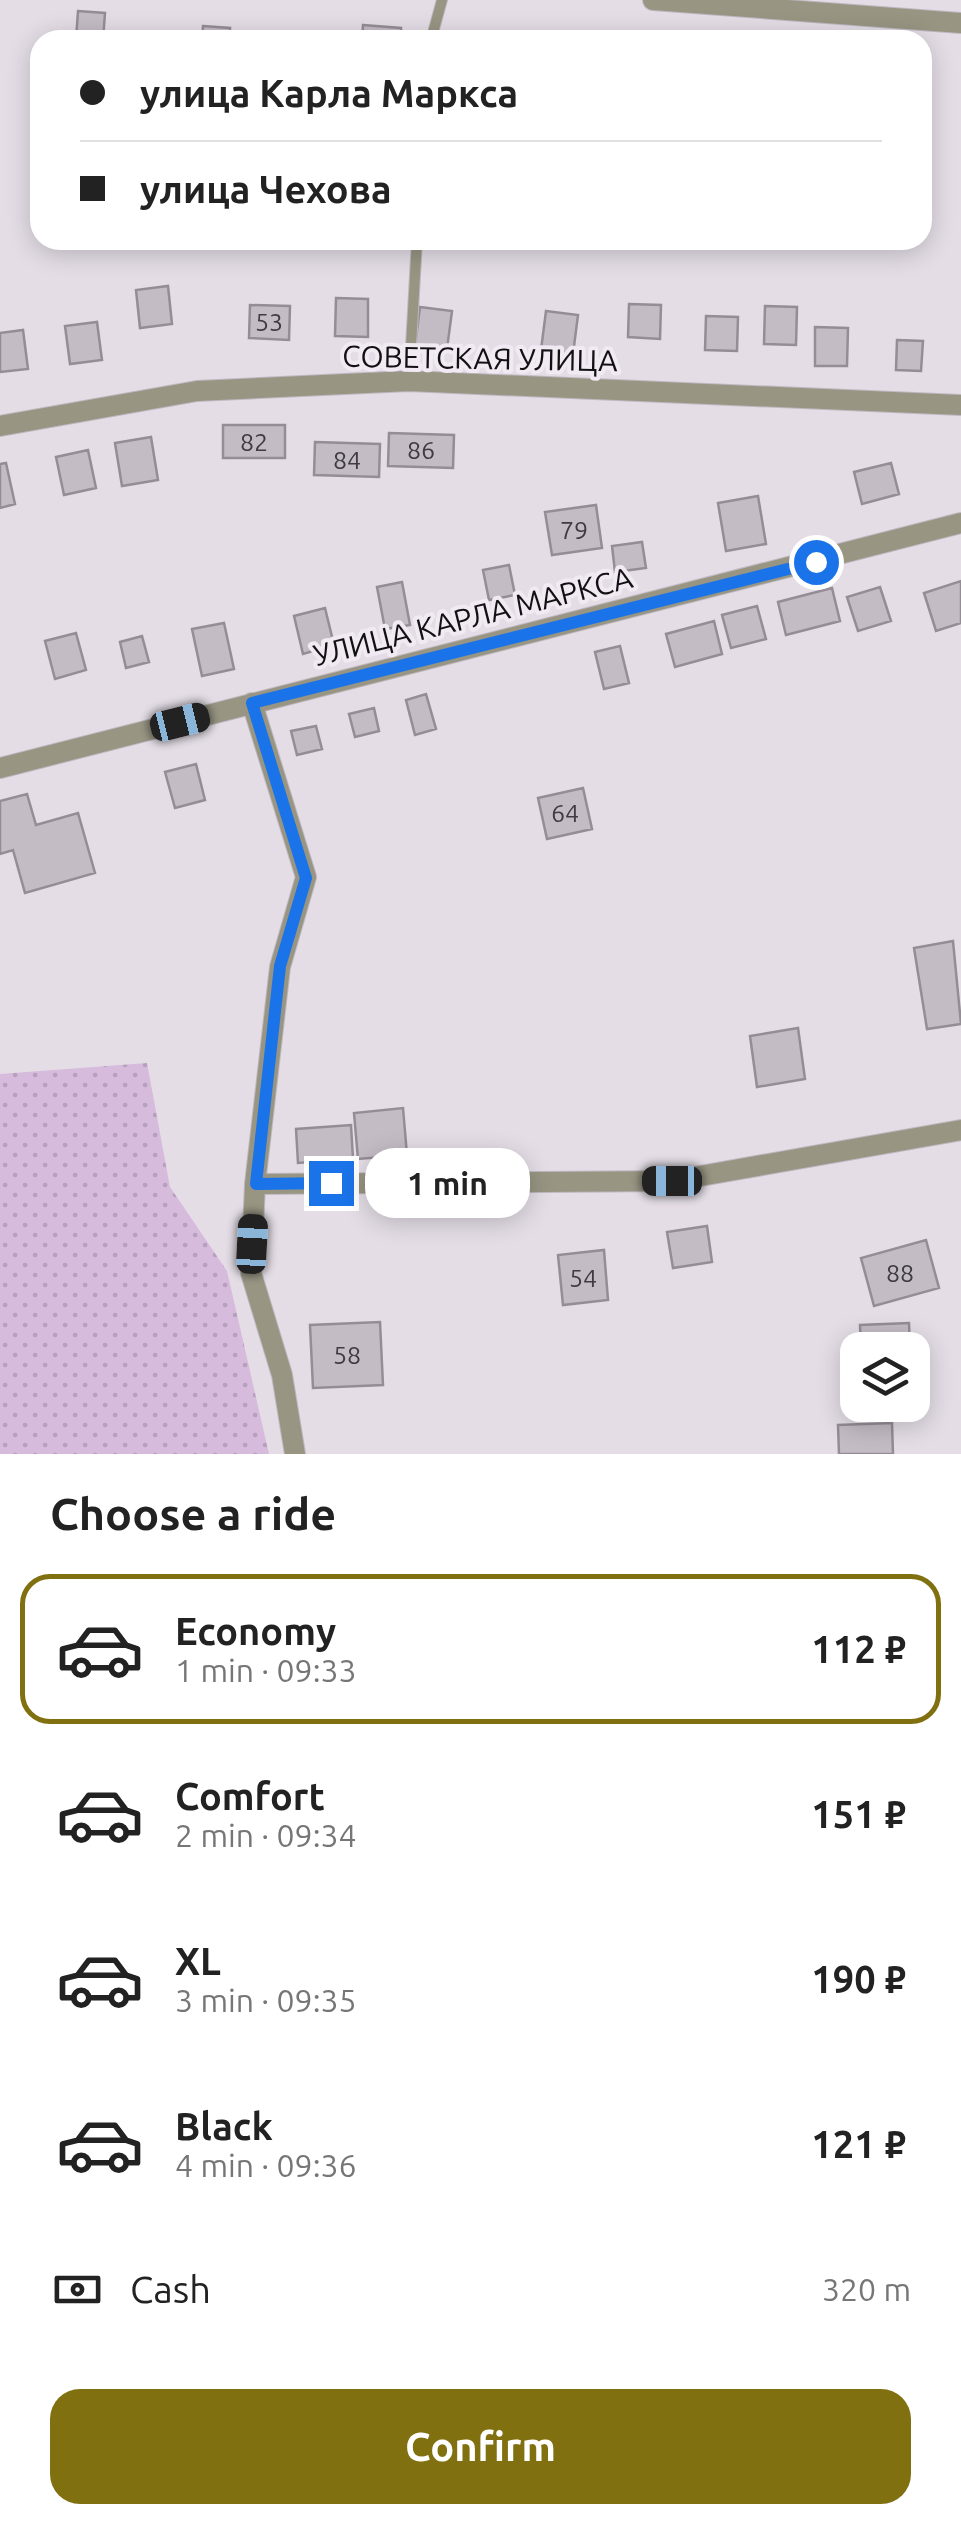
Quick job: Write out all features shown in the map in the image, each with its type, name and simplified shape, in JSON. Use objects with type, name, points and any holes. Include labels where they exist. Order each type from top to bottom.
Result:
[{"type":"street","points":[[654,0],[961,23]]},
{"type":"street","name":"СОВЕТСКАЯ УЛИЦА","points":[[0,426],[197,391],[409,381],[961,405]]},
{"type":"street","name":"УЛИЦА КАРЛА МАРКСА","points":[[0,768],[961,523]]},
{"type":"street","points":[[252,703],[306,878],[280,966],[256,1184],[251,1274],[282,1374],[295,1454]]},
{"type":"street","points":[[256,1184],[672,1181],[961,1130]]},
{"type":"lane","points":[[434,30],[442,0]]},
{"type":"lane","points":[[409,381],[416,250]]},
{"type":"shaded area","points":[[147,1063],[170,1187],[227,1271],[269,1454],[0,1454],[0,1074]]},
{"type":"building","points":[[78,11],[105,13],[104,30],[77,30]]},
{"type":"building","points":[[363,25],[401,28],[401,30],[363,30]]},
{"type":"building","points":[[203,26],[230,28],[230,30],[203,30]]},
{"type":"building","points":[[168,286],[172,324],[140,328],[136,290]]},
{"type":"building","points":[[336,298],[368,299],[368,337],[335,336]]},
{"type":"building","points":[[629,304],[661,305],[660,339],[628,337]]},
{"type":"building","points":[[250,305],[290,306],[289,340],[249,338]]},
{"type":"building","points":[[765,306],[797,307],[796,345],[764,344]]},
{"type":"building","points":[[420,307],[452,311],[447,349],[415,346]]},
{"type":"building","points":[[546,311],[578,315],[573,354],[541,350]]},
{"type":"building","points":[[706,316],[738,317],[737,351],[705,350]]},
{"type":"building","points":[[97,322],[102,360],[70,364],[65,326]]},
{"type":"building","points":[[815,327],[848,328],[847,366],[815,366]]},
{"type":"building","points":[[23,330],[28,369],[0,372],[0,333]]},
{"type":"building","points":[[897,340],[923,341],[921,371],[896,370]]},
{"type":"building","points":[[223,425],[285,425],[285,458],[223,458]]},
{"type":"building","points":[[389,433],[454,435],[453,468],[388,466]]},
{"type":"building","points":[[151,437],[158,480],[122,486],[115,443]]},
{"type":"building","points":[[315,442],[380,444],[379,477],[314,475]]},
{"type":"building","points":[[88,450],[96,488],[64,495],[56,457]]},
{"type":"building","points":[[6,463],[15,504],[0,508],[0,464]]},
{"type":"building","points":[[891,463],[899,494],[862,504],[854,472]]},
{"type":"building","points":[[758,496],[766,544],[726,551],[718,503]]},
{"type":"building","points":[[596,505],[602,548],[552,555],[545,512]]},
{"type":"building","points":[[642,542],[646,568],[615,572],[612,546]]},
{"type":"building","points":[[509,565],[515,595],[489,600],[483,570]]},
{"type":"building","points":[[961,581],[961,623],[936,631],[924,593]]},
{"type":"building","points":[[402,582],[410,625],[385,629],[377,587]]},
{"type":"building","points":[[880,587],[891,621],[858,631],[847,597]]},
{"type":"building","points":[[832,588],[840,621],[786,635],[778,602]]},
{"type":"building","points":[[757,606],[766,639],[731,648],[722,615]]},
{"type":"building","points":[[325,608],[334,645],[303,654],[294,616]]},
{"type":"building","points":[[714,621],[722,654],[675,667],[666,634]]},
{"type":"building","points":[[224,623],[234,669],[202,676],[192,629]]},
{"type":"building","points":[[76,633],[86,670],[55,679],[45,641]]},
{"type":"building","points":[[142,636],[149,662],[126,668],[120,642]]},
{"type":"building","points":[[620,646],[629,683],[604,689],[595,652]]},
{"type":"building","points":[[426,694],[436,729],[415,735],[406,700]]},
{"type":"building","points":[[374,708],[379,731],[355,737],[349,714]]},
{"type":"building","points":[[316,726],[322,749],[297,755],[291,731]]},
{"type":"building","points":[[196,764],[205,800],[175,808],[165,772]]},
{"type":"building","points":[[583,788],[592,829],[547,839],[538,798]]},
{"type":"building","points":[[27,794],[36,825],[78,813],[95,873],[25,893],[13,850],[0,854],[0,801]]},
{"type":"building","points":[[953,941],[961,1024],[927,1029],[914,948]]},
{"type":"building","points":[[798,1028],[805,1079],[757,1087],[750,1036]]},
{"type":"building","points":[[403,1108],[407,1155],[358,1159],[354,1113]]},
{"type":"building","points":[[351,1125],[353,1159],[298,1163],[296,1129]]},
{"type":"building","points":[[707,1226],[712,1262],[673,1268],[667,1232]]},
{"type":"building","points":[[926,1240],[939,1288],[874,1306],[861,1258]]},
{"type":"building","points":[[604,1250],[608,1300],[563,1305],[558,1255]]},
{"type":"building","points":[[380,1322],[383,1385],[313,1388],[310,1325]]},
{"type":"building","points":[[909,1323],[909,1332],[860,1332],[860,1325]]},
{"type":"building","points":[[892,1423],[893,1454],[839,1454],[838,1425]]},
{"type":"route","points":[[331,1183],[256,1184],[280,966],[306,878],[252,703],[816,562]]}]
